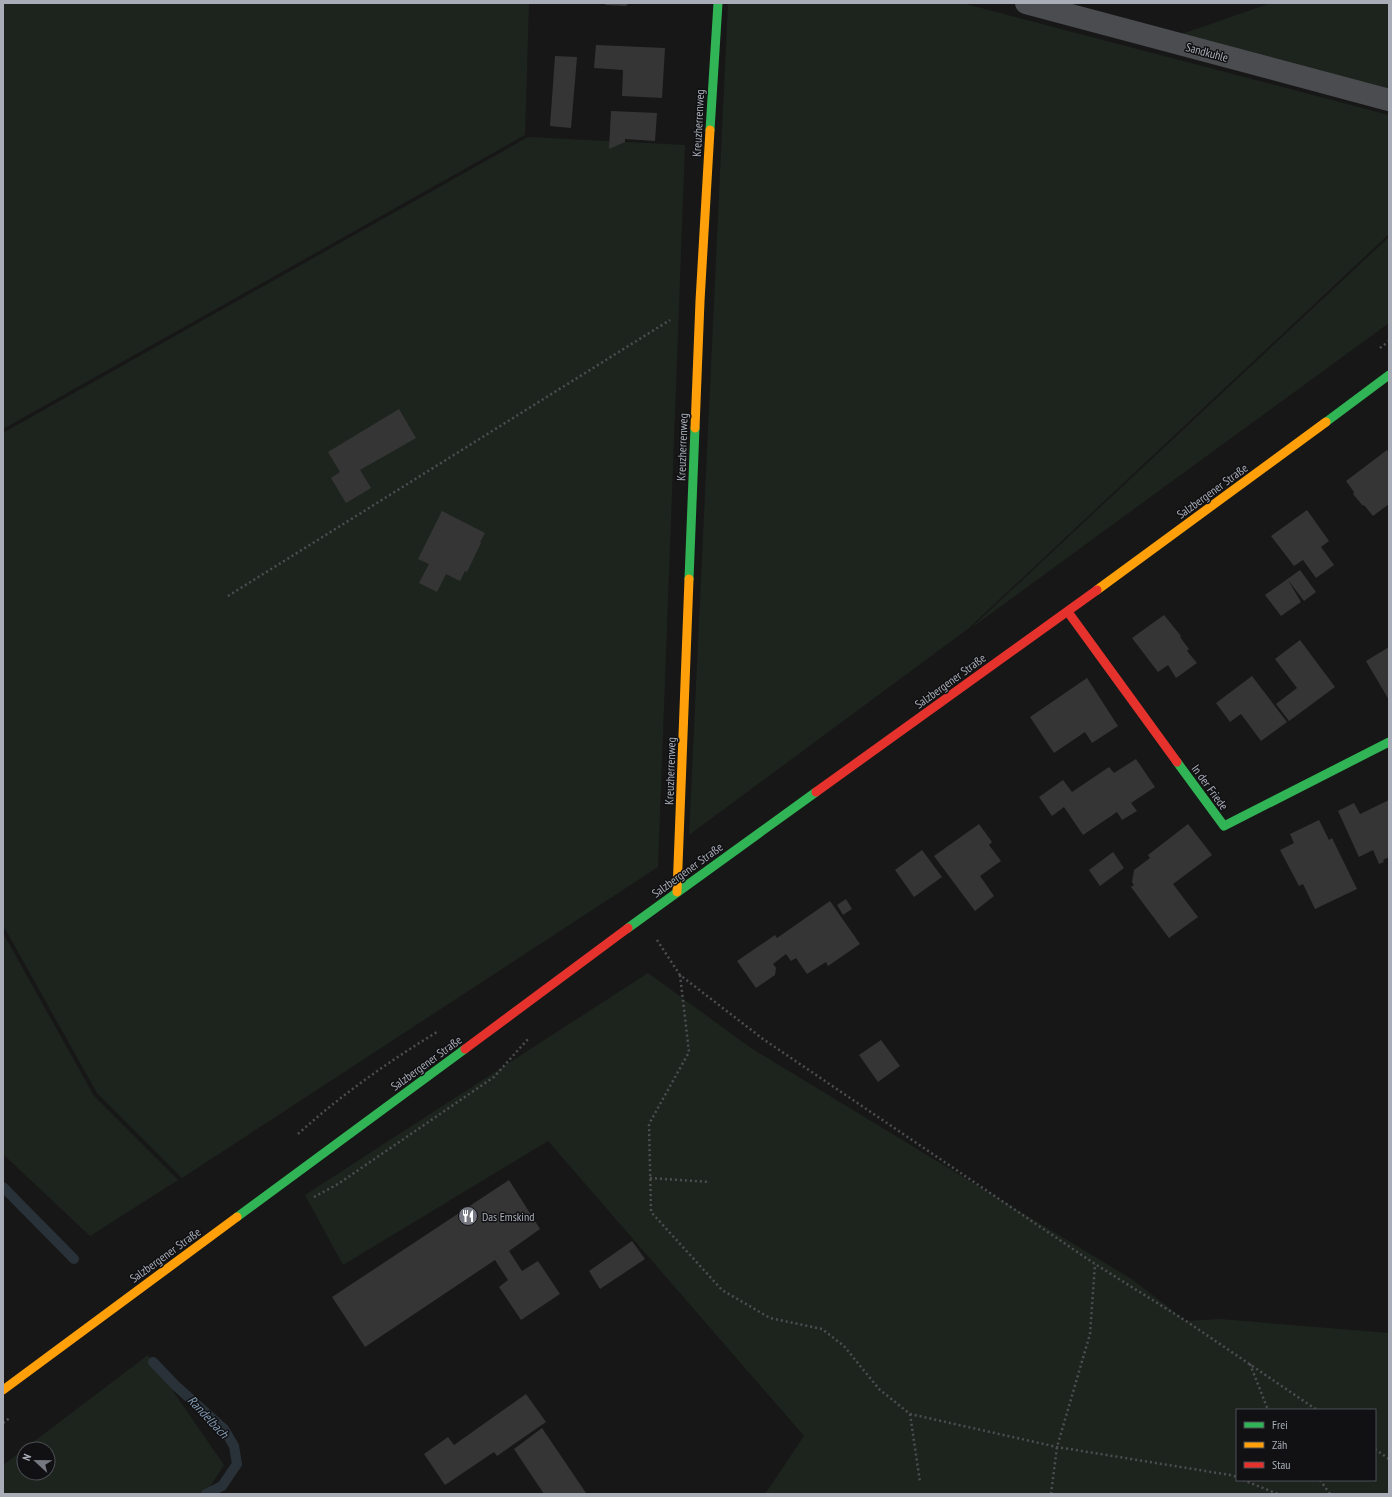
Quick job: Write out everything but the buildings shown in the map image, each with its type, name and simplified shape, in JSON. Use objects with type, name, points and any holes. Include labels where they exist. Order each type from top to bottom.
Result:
[{"type":"main road","name":"Kreuzherrenweg","points":[[677,892],[700,301],[718,3]]},
{"type":"main road","name":"Salzbergener Straße","points":[[3,1390],[677,892],[1068,612],[1389,375]]},
{"type":"main road","name":"In der Friede","points":[[1068,612],[1224,826],[1389,742]]},
{"type":"street","name":"Sandkuhle","points":[[1026,3],[1389,100]]},
{"type":"path","points":[[228,596],[700,301]]},
{"type":"path","points":[[643,918],[680,976],[763,1039],[1094,1264],[1186,1321],[1316,1409]]},
{"type":"path","points":[[680,976],[689,1052],[649,1124],[651,1212],[722,1290],[770,1318],[822,1329],[844,1346],[879,1389],[910,1414],[1057,1447],[1230,1474],[1236,1477]]},
{"type":"path","points":[[650,1178],[710,1182]]},
{"type":"path","points":[[1051,1494],[1057,1447],[1090,1334],[1094,1264]]},
{"type":"path","points":[[1250,1364],[1268,1409]]},
{"type":"path","points":[[910,1414],[920,1482]]},
{"type":"path","points":[[1376,1450],[1389,1459]]},
{"type":"path","points":[[1246,1481],[1278,1494]]},
{"type":"path","points":[[1321,1481],[1330,1494]]},
{"type":"shaded area","points":[[3,3],[529,3],[525,135],[3,429]]},
{"type":"shaded area","points":[[728,3],[962,3],[1389,115],[1389,234],[969,628],[689,835]]},
{"type":"shaded area","points":[[1271,3],[1389,3],[1389,91],[1182,34]]},
{"type":"shaded area","points":[[528,137],[685,145],[658,867],[182,1178],[97,1093],[3,925],[3,433]]},
{"type":"shaded area","points":[[1389,237],[1389,323],[971,628]]},
{"type":"shaded area","points":[[3,933],[94,1096],[178,1180],[90,1236],[3,1154]]},
{"type":"shaded area","points":[[648,973],[751,1048],[1133,1280],[1186,1321],[1220,1319],[1389,1333],[1389,1494],[765,1494],[804,1436],[548,1141],[343,1265],[305,1195]]},
{"type":"shaded area","points":[[148,1355],[224,1465],[205,1494],[3,1494],[3,1465],[16,1455],[16,1481],[56,1481],[56,1441],[35,1441]]},
{"type":"waterway","name":"Randelbach","points":[[3,1187],[74,1259]]},
{"type":"waterway","name":"Randelbach","points":[[153,1362],[176,1386],[224,1429],[234,1446],[237,1464],[222,1486],[206,1494]]},
{"type":"traffic: fast","points":[[710,130],[718,3]]},
{"type":"traffic: fast","points":[[1326,422],[1389,375]]},
{"type":"traffic: fast","points":[[689,579],[695,428]]},
{"type":"traffic: fast","points":[[1177,762],[1224,826],[1389,742]]},
{"type":"traffic: fast","points":[[628,928],[816,792]]},
{"type":"traffic: fast","points":[[237,1217],[465,1049]]},
{"type":"traffic: slow","points":[[695,428],[700,301],[710,130]]},
{"type":"traffic: slow","points":[[1097,590],[1326,422]]},
{"type":"traffic: slow","points":[[677,892],[689,579]]},
{"type":"traffic: slow","points":[[3,1390],[237,1217]]},
{"type":"traffic: jam","points":[[816,792],[1097,590]]},
{"type":"traffic: jam","points":[[1068,612],[1177,762]]},
{"type":"traffic: jam","points":[[465,1049],[628,928]]},
{"type":"place","name":"Das Emskind","points":[[468,1216]]}]
